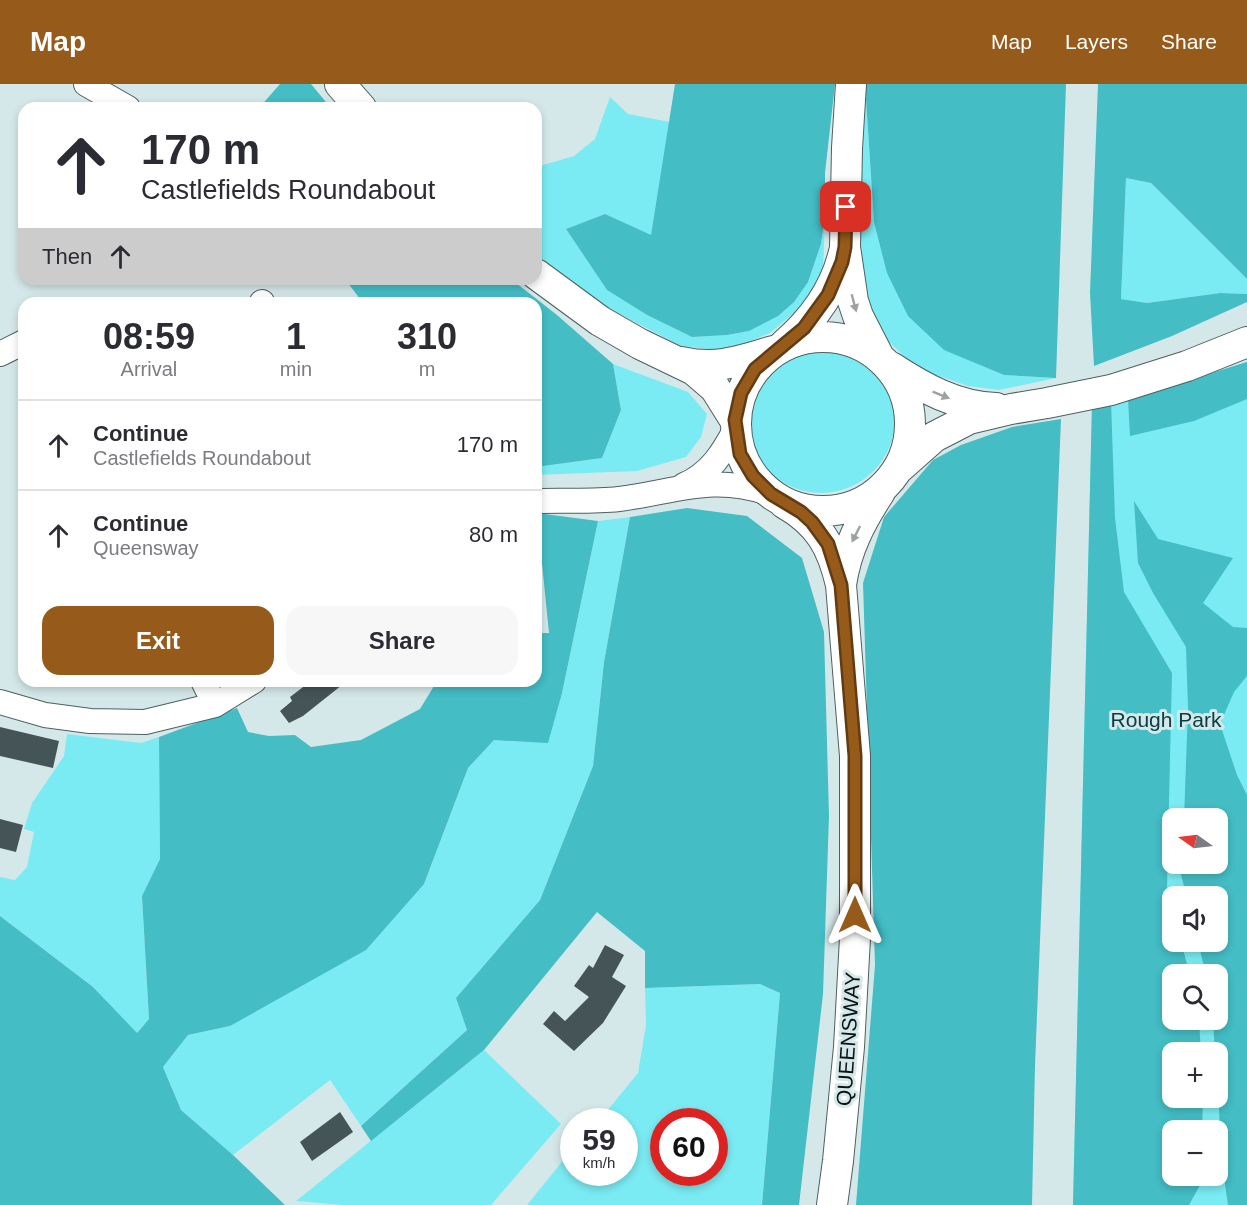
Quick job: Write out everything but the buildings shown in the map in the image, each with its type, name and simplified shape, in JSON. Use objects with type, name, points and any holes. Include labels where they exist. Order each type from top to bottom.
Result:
[{"type":"main road","points":[[851,84],[845,247],[853,301],[858,316],[904,390],[911,416],[909,443],[891,478]]},
{"type":"main road","points":[[845,247],[842,262],[828,295],[804,328],[755,369],[741,393],[736,424],[740,454],[753,476],[777,499],[809,511],[836,511],[861,503],[934,437],[969,419],[1082,397],[1139,382],[1247,342]]},
{"type":"main road","points":[[542,278],[600,321],[640,344],[696,366],[721,365],[807,338],[832,336],[856,342],[927,390],[946,398],[987,408],[1011,409]]},
{"type":"main road","points":[[682,362],[715,388],[736,424]]},
{"type":"main road","name":"QUEENSWAY","points":[[841,585],[843,568],[852,542],[891,478]]},
{"type":"main road","name":"QUEENSWAY","points":[[777,499],[801,512],[821,534],[833,557],[841,585],[855,756],[855,938],[849,1047],[832,1205]]},
{"type":"street","points":[[86,84],[118,102]]},
{"type":"street","points":[[0,354],[18,345]]},
{"type":"street","points":[[674,489],[708,471],[716,462],[736,424]]},
{"type":"street","points":[[542,501],[618,499],[702,484],[727,484],[757,489],[777,499]]},
{"type":"street","points":[[206,687],[215,705]]},
{"type":"street","points":[[0,702],[45,715],[90,721],[145,722],[215,705],[244,687]]},
{"type":"green space","points":[[280,84],[311,84],[326,102],[264,102]]},
{"type":"green space","points":[[675,84],[835,84],[825,173],[825,214],[821,244],[808,282],[794,302],[778,316],[749,331],[692,337],[647,315],[607,290],[566,229],[605,214],[651,235]]},
{"type":"green space","points":[[865,84],[1066,84],[1056,378],[1004,375],[944,350],[908,316],[887,273],[874,222]]},
{"type":"green space","points":[[1098,84],[1247,84],[1247,279],[1151,183],[1126,178],[1121,299],[1147,303],[1220,293],[1247,294],[1247,302],[1172,336],[1094,366],[1090,293]]},
{"type":"green space","points":[[865,85],[874,222],[980,365],[1004,375],[1056,378],[999,390],[968,386],[916,368],[883,336],[870,309],[858,274]]},
{"type":"green space","points":[[610,97],[628,114],[670,122],[651,236],[605,214],[566,229],[607,290],[647,315],[692,337],[749,331],[808,282],[821,244],[825,214],[823,274],[801,307],[770,333],[727,351],[681,346],[606,307],[542,259],[542,165],[574,156],[595,139]]},
{"type":"green space","points":[[1126,178],[1151,183],[1247,279],[1247,294],[1220,293],[1147,303],[1121,299]]},
{"type":"green space","points":[[350,285],[519,285],[534,297],[358,297]]},
{"type":"green space","points":[[542,303],[613,364],[621,410],[602,458],[542,466]]},
{"type":"green space","points":[[821,345],[849,350],[862,357],[873,367],[883,378],[890,391],[895,419],[890,447],[883,460],[873,471],[862,481],[849,488],[821,493],[793,488],[780,481],[769,471],[759,460],[752,447],[747,419],[752,391],[759,378],[769,367],[780,357],[793,350]]},
{"type":"green space","name":"Rough Park","points":[[1247,362],[1247,1205],[1073,1205],[1092,404],[1128,399]]},
{"type":"green space","points":[[1247,362],[1247,399],[1194,421],[1130,436],[1128,399]]},
{"type":"green space","points":[[613,364],[688,392],[707,414],[701,437],[686,457],[637,471],[542,475],[542,466],[602,458],[621,410]]},
{"type":"green space","points":[[1111,401],[1115,518],[1124,592],[1172,673],[1169,808],[1162,808],[1162,874],[1167,874],[1167,886],[1162,886],[1162,952],[1184,952],[1187,964],[1162,964],[1162,1030],[1200,1030],[1200,1042],[1162,1042],[1162,1108],[1203,1108],[1202,1120],[1162,1120],[1162,1186],[1199,1186],[1189,1205],[1073,1205],[1092,404]]},
{"type":"green space","points":[[1061,419],[1035,1065],[1032,1205],[856,1205],[875,965],[863,583],[884,517],[933,460],[961,445],[1012,427]]},
{"type":"green space","points":[[1134,501],[1158,539],[1233,558],[1203,603],[1233,627],[1247,628],[1247,676],[1234,692],[1220,724],[1237,775],[1247,795],[1247,1205],[1228,1205],[1226,1186],[1228,1186],[1228,1120],[1220,1120],[1219,1108],[1228,1108],[1228,1042],[1214,1042],[1214,1030],[1228,1030],[1228,964],[1203,964],[1200,952],[1228,952],[1228,886],[1184,886],[1181,875],[1228,874],[1228,808],[1184,808],[1188,708],[1186,647],[1153,593],[1138,563]]},
{"type":"green space","points":[[687,508],[747,516],[802,558],[824,632],[829,816],[823,994],[799,1205],[762,1205],[780,993],[760,984],[645,988],[645,951],[597,912],[484,1050],[371,1141],[361,1126],[467,1030],[456,998],[540,900],[593,766],[604,662],[630,517]]},
{"type":"green space","points":[[542,514],[598,521],[562,693],[548,743],[494,740],[468,768],[424,884],[366,950],[230,1026],[188,1035],[163,1067],[181,1110],[233,1155],[285,1205],[0,1205],[0,916],[93,987],[137,1033],[149,1019],[142,896],[160,859],[159,737],[237,708],[248,732],[269,736],[295,735],[311,747],[361,740],[420,709],[433,687],[542,687],[542,633],[549,633],[542,563]]},
{"type":"green space","points":[[630,517],[604,662],[593,766],[540,900],[456,998],[467,1030],[361,1126],[330,1080],[233,1155],[181,1110],[163,1067],[188,1035],[230,1026],[424,884],[468,768],[494,740],[562,693],[598,521]]},
{"type":"green space","points":[[67,734],[141,743],[159,737],[160,860],[142,896],[149,1019],[136,1034],[93,987],[0,916],[0,877],[15,880],[27,867],[34,832],[24,829],[32,803],[64,756]]},
{"type":"green space","points":[[760,984],[780,993],[762,1205],[527,1205],[560,1164],[560,1186],[638,1186],[638,1108],[609,1108],[638,1073],[646,1025],[645,988]]},
{"type":"green space","points":[[484,1050],[560,1123],[491,1205],[343,1205],[296,1201]]},
{"type":"route","points":[[846,207],[845,247],[842,262],[828,295],[804,328],[755,369],[741,393],[735,420],[740,454],[753,476],[771,494],[801,512],[812,522],[828,544],[838,570],[855,756],[855,915]]}]
